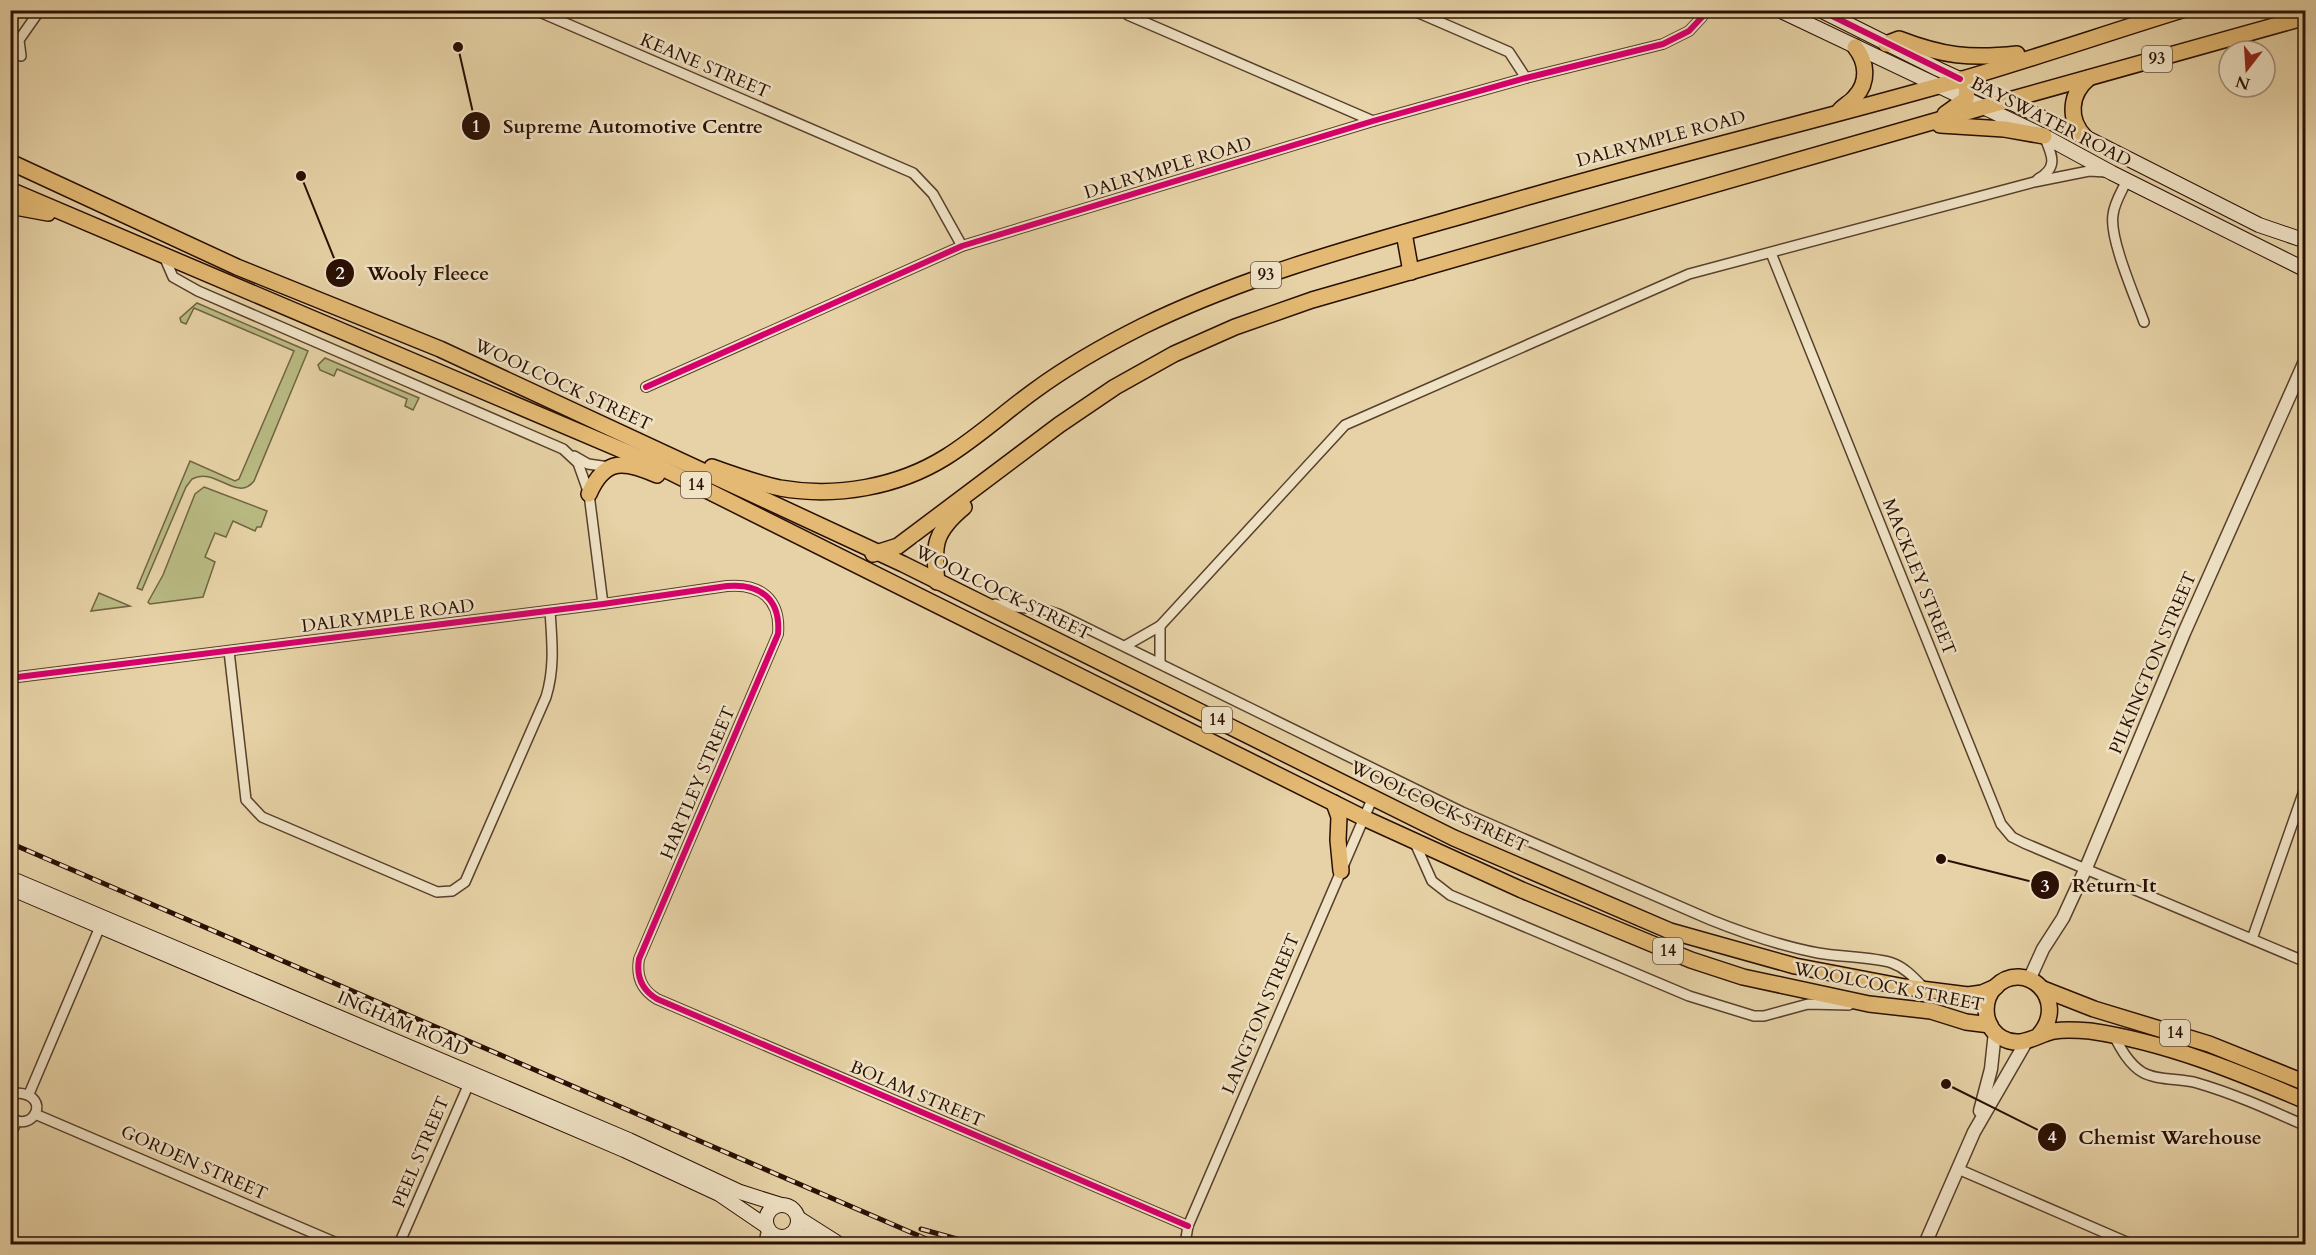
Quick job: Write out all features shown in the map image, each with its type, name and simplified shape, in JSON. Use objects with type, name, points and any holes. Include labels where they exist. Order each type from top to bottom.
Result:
[{"type":"main road","name":"BAYSWATER ROAD","points":[[1779,10],[2044,136],[2112,173],[2306,270]]},
{"type":"main road","name":"BAYSWATER ROAD","points":[[1820,10],[1886,44],[2085,137],[2259,225],[2290,238],[2306,241]]},
{"type":"main road","name":"DALRYMPLE ROAD","points":[[636,440],[755,482],[782,488],[837,491],[892,482],[943,459],[1037,388],[1113,341],[1194,301],[1279,270],[1404,233],[1565,186],[1936,86],[2182,10]]},
{"type":"main road","name":"93","points":[[837,556],[876,554],[898,546],[1059,425],[1115,387],[1174,354],[1235,327],[1312,300],[2007,100],[2306,17]]},
{"type":"main road","points":[[1886,44],[1899,39],[1929,51],[1965,57],[2046,52]]},
{"type":"main road","points":[[1838,112],[1857,95],[1864,80],[1863,62],[1855,47]]},
{"type":"main road","points":[[2085,137],[2075,122],[2073,105],[2079,88],[2089,78]]},
{"type":"main road","points":[[1922,125],[1953,110],[1966,99],[1967,87],[1960,79]]},
{"type":"main road","points":[[1922,125],[1994,128],[2044,136]]},
{"type":"main road","name":"WOOLCOCK STREET","points":[[10,162],[237,267],[440,350],[636,440],[959,592],[1454,838],[1670,931],[1796,966],[1926,990],[1968,994],[1982,993],[1995,987]]},
{"type":"main road","name":"WOOLCOCK STREET","points":[[10,190],[641,458],[1415,843],[1691,960],[1743,977],[1869,1004],[1931,1011],[1992,1029]]},
{"type":"main road","points":[[10,206],[75,217]]},
{"type":"main road","points":[[1404,233],[1412,272]]},
{"type":"main road","points":[[937,582],[934,552],[946,524],[1029,449]]},
{"type":"main road","points":[[589,494],[600,474],[609,467],[635,467],[730,502]]},
{"type":"main road","points":[[837,556],[847,550],[848,546],[843,538]]},
{"type":"main road","points":[[1334,803],[1339,817],[1338,840],[1341,871]]},
{"type":"main road","name":"INGHAM ROAD","points":[[10,878],[102,922]]},
{"type":"main road","name":"INGHAM ROAD","points":[[10,888],[102,922],[471,1078],[629,1140],[740,1192],[781,1205]]},
{"type":"main road","name":"14","points":[[1995,987],[2011,979],[2029,980],[2043,989],[2094,1009],[2210,1044],[2306,1083]]},
{"type":"main road","points":[[1992,1029],[1986,1009],[1990,994],[1995,987]]},
{"type":"main road","points":[[2033,1038],[2050,1018],[2051,1008],[2043,989]]},
{"type":"main road","name":"14","points":[[1992,1029],[2010,1041],[2059,1031],[2078,1030],[2114,1036],[2212,1062],[2306,1101]]},
{"type":"main road","name":"INGHAM ROAD","points":[[471,1078],[719,1194],[766,1227]]},
{"type":"main road","points":[[781,1205],[792,1209],[798,1218],[838,1245],[774,1236],[766,1227],[765,1220],[770,1210],[781,1205]]},
{"type":"main road","points":[[786,1238],[798,1224],[798,1218]]},
{"type":"street","points":[[21,56],[19,40],[40,10]]},
{"type":"street","name":"KEANE STREET","points":[[535,10],[914,173],[933,194],[962,246]]},
{"type":"street","points":[[1412,10],[1509,52],[1526,78]]},
{"type":"street","name":"DALRYMPLE ROAD","points":[[646,387],[962,246],[1373,121],[1526,78],[1663,44],[1689,31],[1705,10]]},
{"type":"street","points":[[1845,10],[1854,27]]},
{"type":"street","points":[[1128,15],[1373,121]]},
{"type":"street","points":[[2034,182],[2047,174],[2052,165],[2050,149],[2044,136]]},
{"type":"street","points":[[1125,646],[1160,626],[1346,425],[1689,274],[1928,208],[2034,182],[2089,171],[2112,173]]},
{"type":"street","points":[[2127,180],[2113,212],[2112,221],[2144,322]]},
{"type":"street","name":"MACKLEY STREET","points":[[1771,253],[1998,816],[2012,837],[2306,962]]},
{"type":"street","points":[[163,254],[173,277],[198,291],[558,445],[588,464],[609,467]]},
{"type":"street","name":"PILKINGTON STREET","points":[[2029,980],[2085,868],[2184,633],[2306,359]]},
{"type":"street","points":[[570,454],[582,471],[589,494],[603,604]]},
{"type":"street","name":"DALRYMPLE ROAD","points":[[10,678],[741,585],[749,586],[767,596]]},
{"type":"street","points":[[959,592],[1009,608],[1043,608],[1462,812],[1748,934],[1784,946],[1818,953],[1891,962],[1902,968],[1926,990]]},
{"type":"street","name":"HARTLEY STREET","points":[[641,982],[638,971],[639,959],[778,634],[776,610],[767,596]]},
{"type":"street","points":[[229,651],[246,800],[262,817],[437,892],[452,891],[465,882],[546,697],[552,677],[553,658],[550,611]]},
{"type":"street","points":[[1160,626],[1160,663]]},
{"type":"street","points":[[2252,939],[2306,785]]},
{"type":"street","name":"LANGTON STREET","points":[[1185,1244],[1188,1226],[1373,798]]},
{"type":"street","points":[[1415,843],[1432,881],[1450,895],[1689,996],[1754,1016],[1764,1016],[1808,1004],[1869,1004]]},
{"type":"street","points":[[28,1094],[102,922]]},
{"type":"street","name":"BOLAM STREET","points":[[641,982],[647,992],[657,999],[1188,1226]]},
{"type":"street","points":[[1925,1245],[1974,1132],[1991,1069],[1992,1029]]},
{"type":"street","points":[[2114,1036],[2132,1064],[2145,1074],[2213,1088],[2306,1126]]},
{"type":"street","points":[[1974,1132],[2033,1038]]},
{"type":"street","name":"PEEL STREET","points":[[399,1245],[471,1078]]},
{"type":"street","points":[[10,1099],[17,1093],[28,1094],[34,1099],[37,1107],[30,1120],[24,1122],[14,1119],[10,1135]]},
{"type":"street","name":"GORDEN STREET","points":[[35,1114],[339,1245]]},
{"type":"street","points":[[1958,1169],[2131,1245]]},
{"type":"street","points":[[764,1245],[766,1227]]},
{"type":"green space","points":[[197,303],[308,351],[254,481],[247,487],[240,488],[209,477],[201,476],[192,479],[186,487],[142,590],[137,588],[190,461],[235,481],[239,479],[294,351],[194,308],[186,324],[181,322],[180,318]]},
{"type":"green space","points":[[325,358],[419,398],[413,410],[405,406],[407,399],[337,369],[334,376],[320,370],[318,365]]},
{"type":"green space","points":[[204,487],[267,511],[261,527],[257,527],[255,531],[233,521],[226,537],[215,533],[205,557],[215,562],[203,597],[150,604],[148,602],[163,575],[195,494]]},
{"type":"green space","points":[[99,593],[130,606],[91,611]]},
{"type":"railway","points":[[10,843],[938,1244]]},
{"type":"railway","points":[[921,1229],[975,1244]]},
{"type":"cycle path","points":[[646,387],[962,246],[1373,121],[1526,78],[1663,44],[1689,31],[1702,17],[1705,10]]},
{"type":"cycle path","points":[[1820,10],[1960,79]]},
{"type":"cycle path","points":[[10,678],[603,604],[727,586],[749,587],[758,591],[766,596],[776,611],[778,634],[639,959],[638,972],[644,987],[657,999],[1188,1226]]},
{"type":"place","name":"Supreme Automotive Centre","points":[[458,47]]},
{"type":"place","name":"Wooly Fleece","points":[[301,176]]},
{"type":"place","name":"Return It","points":[[1941,859]]},
{"type":"place","name":"Chemist Warehouse","points":[[1946,1084]]}]
